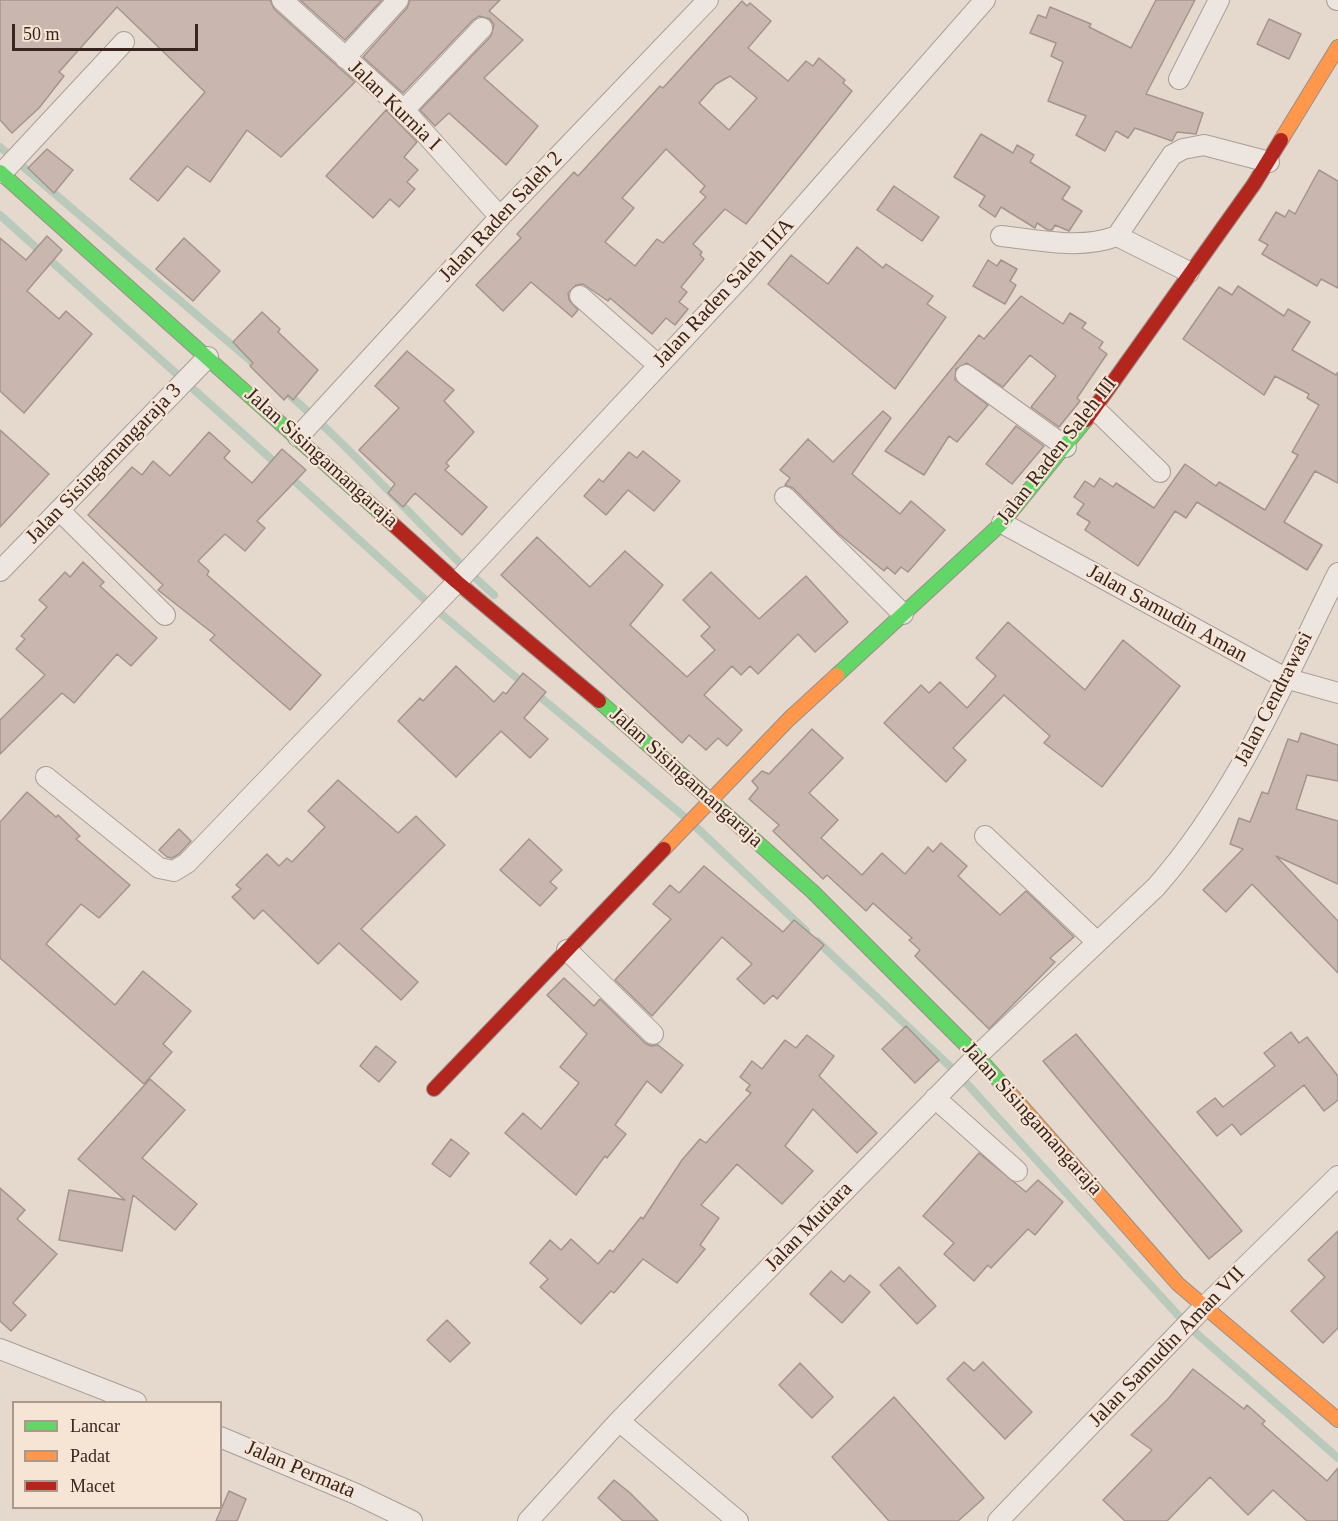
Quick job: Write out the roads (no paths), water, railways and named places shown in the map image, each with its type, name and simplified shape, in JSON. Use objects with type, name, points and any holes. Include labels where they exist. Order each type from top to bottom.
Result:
[{"type":"street","name":"Jalan Kurnia I","points":[[282,0],[404,110],[500,217]]},
{"type":"street","points":[[345,58],[398,0]]},
{"type":"street","name":"Jalan Raden Saleh 2","points":[[298,437],[500,217],[708,0]]},
{"type":"street","name":"Jalan Raden Saleh IIIA","points":[[46,777],[159,868],[174,871],[197,854],[457,582],[744,274],[985,0]]},
{"type":"street","points":[[1179,79],[1219,0]]},
{"type":"street","points":[[404,110],[482,28]]},
{"type":"street","points":[[1,172],[124,42]]},
{"type":"street","name":"Jalan Raden Saleh III","points":[[434,1089],[789,719],[1002,523],[1095,409],[1269,162],[1338,48]]},
{"type":"street","points":[[1001,236],[1078,244],[1103,241],[1117,236],[1172,155],[1183,149],[1204,146],[1269,162]]},
{"type":"street","name":"Jalan Sisingamangaraja","points":[[1,172],[457,582],[712,799],[813,892],[976,1056],[1137,1238],[1203,1308],[1338,1420]]},
{"type":"street","points":[[1117,236],[1190,272]]},
{"type":"street","points":[[580,296],[658,365]]},
{"type":"street","name":"Jalan Sisingamangaraja 3","points":[[1,569],[208,357]]},
{"type":"street","points":[[966,375],[1066,447]]},
{"type":"street","points":[[1095,409],[1160,472]]},
{"type":"street","points":[[785,497],[903,614]]},
{"type":"street","points":[[59,510],[165,615]]},
{"type":"street","name":"Jalan Samudin Aman","points":[[1002,523],[1285,678],[1338,693]]},
{"type":"street","name":"Jalan Cendrawasi","points":[[1097,942],[1156,887],[1207,823],[1242,765],[1338,573]]},
{"type":"street","points":[[985,836],[1097,942]]},
{"type":"street","name":"Jalan Mutiara","points":[[528,1521],[619,1421],[976,1056],[1097,942]]},
{"type":"street","points":[[567,950],[653,1034]]},
{"type":"street","points":[[935,1098],[1017,1171]]},
{"type":"street","name":"Jalan Samudin Aman VII","points":[[998,1521],[1203,1308],[1338,1176]]},
{"type":"street","points":[[0,1349],[133,1401]]},
{"type":"street","points":[[619,1421],[738,1521]]},
{"type":"street","name":"Jalan Permata","points":[[222,1438],[356,1494],[412,1521]]},
{"type":"waterway","points":[[0,147],[259,368]]},
{"type":"waterway","points":[[0,215],[280,467]]},
{"type":"waterway","points":[[288,394],[341,443],[467,571],[494,595]]},
{"type":"waterway","points":[[288,475],[433,607],[524,684]]},
{"type":"waterway","points":[[533,691],[686,818]]},
{"type":"waterway","points":[[695,826],[806,931]]},
{"type":"waterway","points":[[817,941],[958,1074],[1187,1325],[1338,1458]]}]
